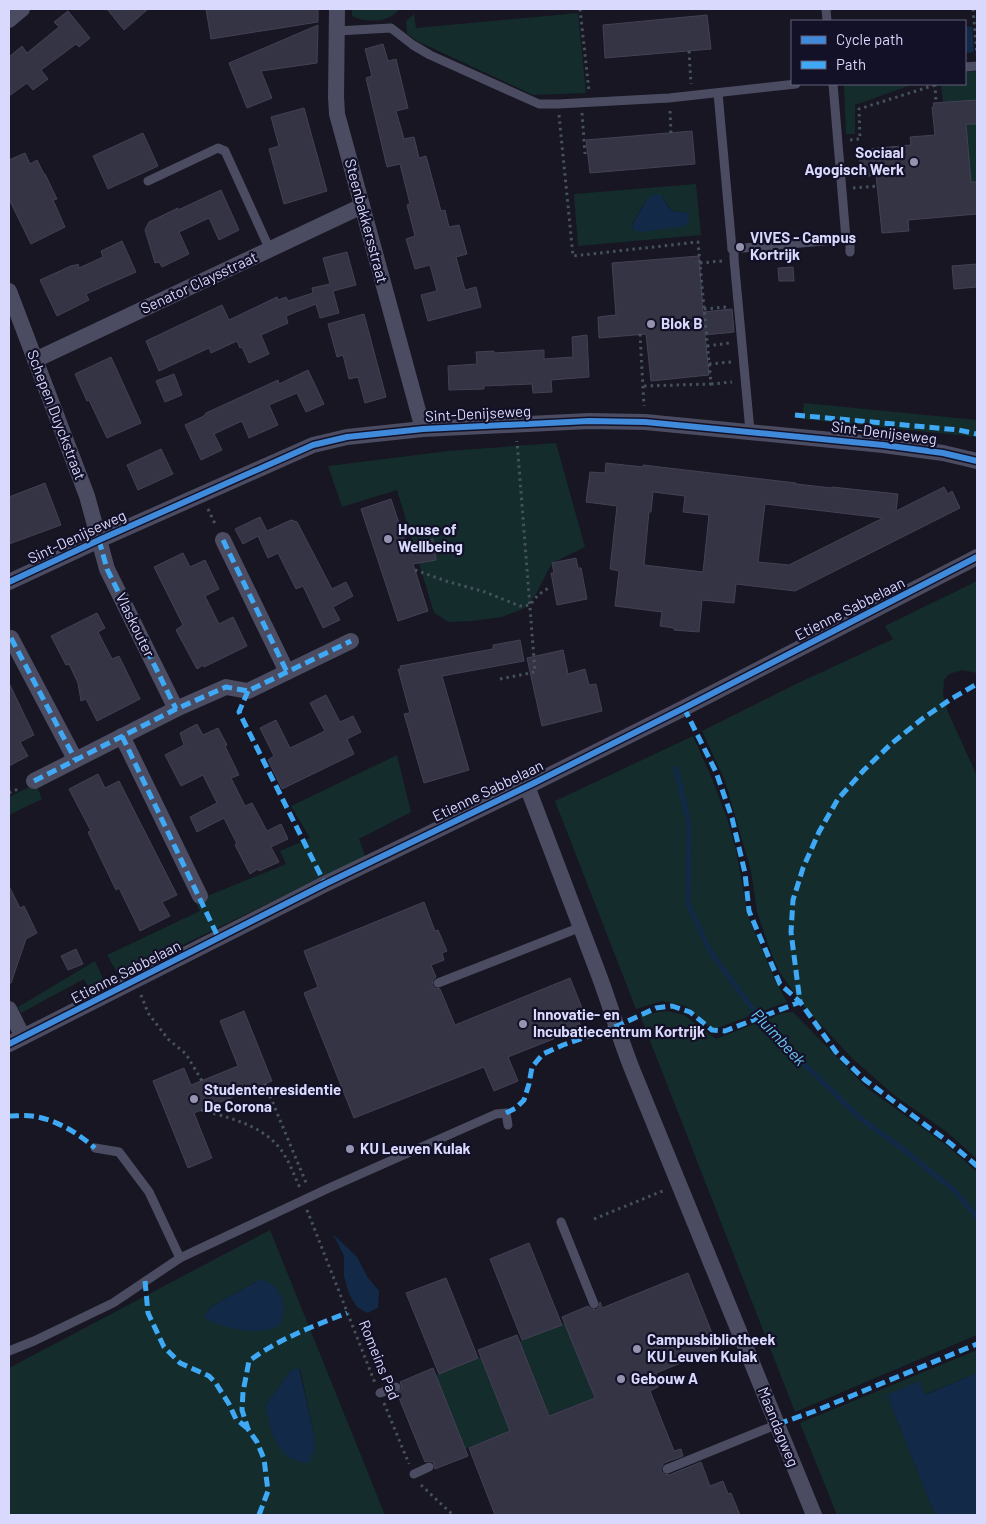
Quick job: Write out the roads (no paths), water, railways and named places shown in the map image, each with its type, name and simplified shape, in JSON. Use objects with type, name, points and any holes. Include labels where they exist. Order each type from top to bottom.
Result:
[{"type":"street","points":[[9,20],[22,9]]},
{"type":"street","name":"Steenbakkersstraat","points":[[337,9],[337,114],[423,429]]},
{"type":"street","name":"Senator Claysstraat","points":[[35,360],[362,206]]},
{"type":"street","name":"Schepen Duyckstraat","points":[[9,291],[87,496],[99,540]]},
{"type":"street","name":"Sint-Denijseweg","points":[[9,582],[313,445],[347,437],[423,429],[589,421],[645,422],[883,445],[944,453],[977,461]]},
{"type":"street","name":"Vlaskouter","points":[[99,540],[108,569],[176,709]]},
{"type":"street","points":[[222,540],[287,672]]},
{"type":"street","name":"Etienne Sabbelaan","points":[[9,1009],[16,1041],[325,884],[693,703],[977,557]]},
{"type":"street","points":[[12,638],[75,759]]},
{"type":"street","points":[[34,781],[176,709],[226,687],[248,691],[351,641]]},
{"type":"street","points":[[122,736],[200,896]]},
{"type":"street","name":"Maandagweg","points":[[527,786],[581,927],[633,1072],[814,1515]]},
{"type":"lane","points":[[337,31],[391,28],[430,55],[539,104],[669,98],[791,85]]},
{"type":"lane","points":[[833,85],[846,239]]},
{"type":"lane","points":[[718,93],[750,431]]},
{"type":"lane","points":[[148,180],[218,148],[225,151],[270,250]]},
{"type":"lane","points":[[732,249],[846,239],[850,240],[850,252]]},
{"type":"lane","points":[[438,983],[581,927]]},
{"type":"lane","points":[[9,1351],[113,1303],[180,1258],[229,1234],[496,1114],[506,1113],[508,1125]]},
{"type":"lane","points":[[95,1148],[119,1152],[131,1167],[149,1192],[180,1258]]},
{"type":"lane","points":[[561,1222],[594,1304]]},
{"type":"lane","points":[[380,1393],[396,1387]]},
{"type":"lane","points":[[667,1469],[778,1424]]},
{"type":"lane","points":[[414,1474],[429,1467]]},
{"type":"water","points":[[977,26],[977,52],[966,53],[966,27]]},
{"type":"water","points":[[655,194],[662,195],[672,210],[689,212],[689,219],[685,226],[641,232],[634,230],[632,225],[647,199]]},
{"type":"water","points":[[333,1234],[357,1257],[368,1278],[379,1291],[378,1308],[367,1313],[357,1307],[349,1294],[344,1276],[344,1256]]},
{"type":"water","points":[[261,1279],[275,1286],[282,1298],[284,1313],[279,1326],[270,1330],[243,1330],[217,1324],[204,1317],[212,1306]]},
{"type":"water","points":[[299,1368],[314,1435],[315,1449],[309,1463],[298,1461],[283,1451],[273,1435],[267,1415],[266,1405],[290,1371]]},
{"type":"water","points":[[977,1373],[977,1515],[935,1515],[887,1395],[919,1381],[925,1395]]},
{"type":"waterway","name":"Pluimbeek","points":[[676,768],[689,824],[688,904],[710,951],[765,1026],[860,1118],[955,1191],[977,1217]]},
{"type":"place","name":"Sociaal Agogisch Werk","points":[[914,162]]},
{"type":"place","name":"VIVES - Campus Kortrijk","points":[[740,247]]},
{"type":"place","name":"Blok B","points":[[651,324]]},
{"type":"place","name":"House of Wellbeing","points":[[388,539]]},
{"type":"place","name":"Innovatie- en Incubatiecentrum Kortrijk","points":[[523,1024]]},
{"type":"place","name":"Studentenresidentie De Corona","points":[[194,1099]]},
{"type":"place","name":"KU Leuven Kulak","points":[[350,1149]]},
{"type":"place","name":"Campusbibliotheek KU Leuven Kulak","points":[[637,1349]]},
{"type":"place","name":"Gebouw A","points":[[621,1379]]}]
